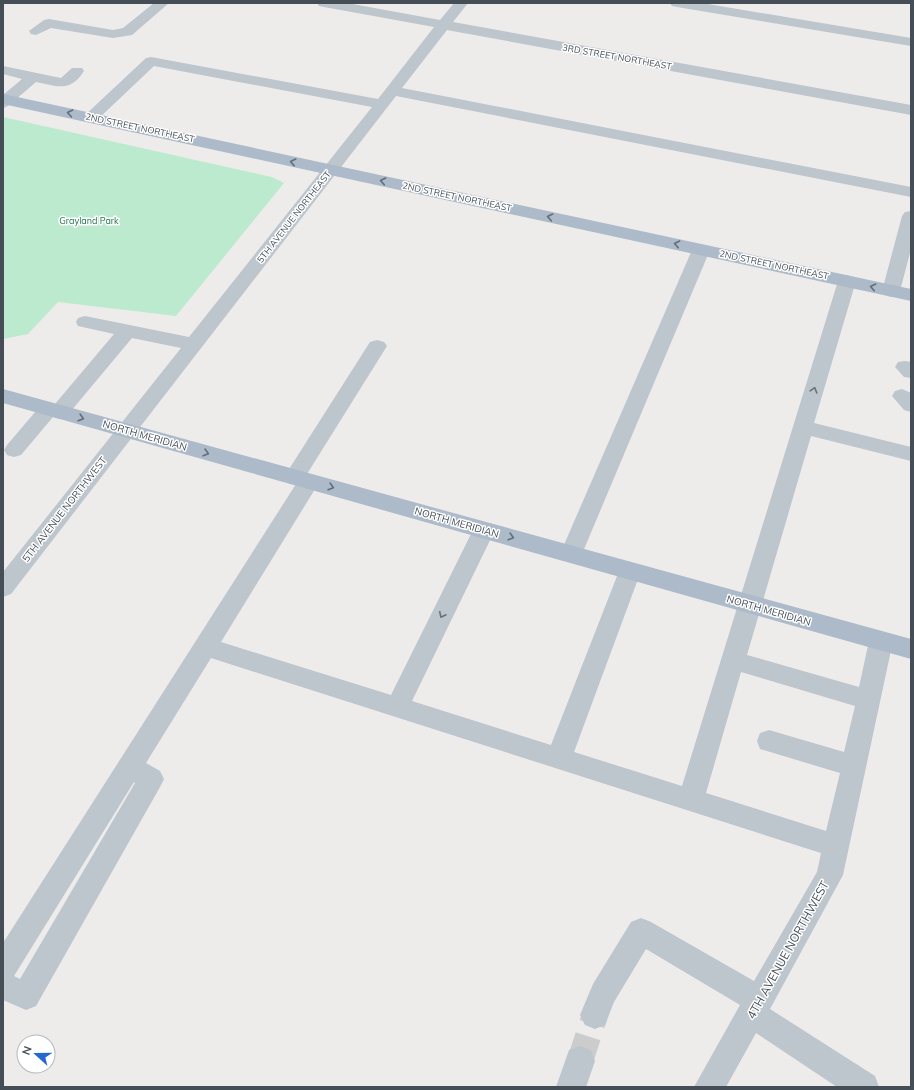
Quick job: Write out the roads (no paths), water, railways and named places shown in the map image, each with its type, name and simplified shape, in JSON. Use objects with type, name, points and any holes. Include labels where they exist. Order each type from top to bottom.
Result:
[{"type":"main road","name":"2ND STREET NORTHEAST","points":[[4,101],[91,117],[911,295]]},
{"type":"main road","name":"NORTH MERIDIAN","points":[[3,396],[911,649]]},
{"type":"street","points":[[36,31],[49,23],[113,34],[127,32],[162,3]]},
{"type":"street","name":"3RD STREET NORTHEAST","points":[[324,3],[911,110]]},
{"type":"street","name":"5TH AVENUE NORTHEAST","points":[[126,430],[461,3]]},
{"type":"street","points":[[677,3],[911,42]]},
{"type":"street","points":[[91,117],[151,61],[382,104]]},
{"type":"street","points":[[3,70],[64,83],[77,72]]},
{"type":"street","points":[[4,101],[34,76]]},
{"type":"street","points":[[393,91],[911,192]]},
{"type":"street","points":[[892,290],[911,216]]},
{"type":"street","points":[[571,554],[701,250]]},
{"type":"street","points":[[691,800],[847,281]]},
{"type":"street","points":[[85,322],[193,344]]},
{"type":"street","points":[[14,450],[54,410],[127,331]]},
{"type":"street","points":[[3,968],[204,646],[377,346]]},
{"type":"street","points":[[803,427],[911,454]]},
{"type":"street","name":"5TH AVENUE NORTHWEST","points":[[3,588],[126,430]]},
{"type":"street","points":[[397,707],[484,530]]},
{"type":"street","points":[[559,758],[630,571]]},
{"type":"street","name":"4TH AVENUE NORTHWEST","points":[[709,1087],[830,875],[881,640]]},
{"type":"street","points":[[204,646],[836,846]]},
{"type":"street","points":[[732,660],[868,700]]},
{"type":"street","points":[[769,741],[853,766]]},
{"type":"street","points":[[3,986],[26,996],[150,779],[129,766]]},
{"type":"street","points":[[595,1015],[603,994],[641,931],[756,1007],[864,1087]]},
{"type":"tunnel","points":[[580,1061],[595,1015]]},
{"type":"park label","name":"Grayland Park","points":[[89,221]]}]
